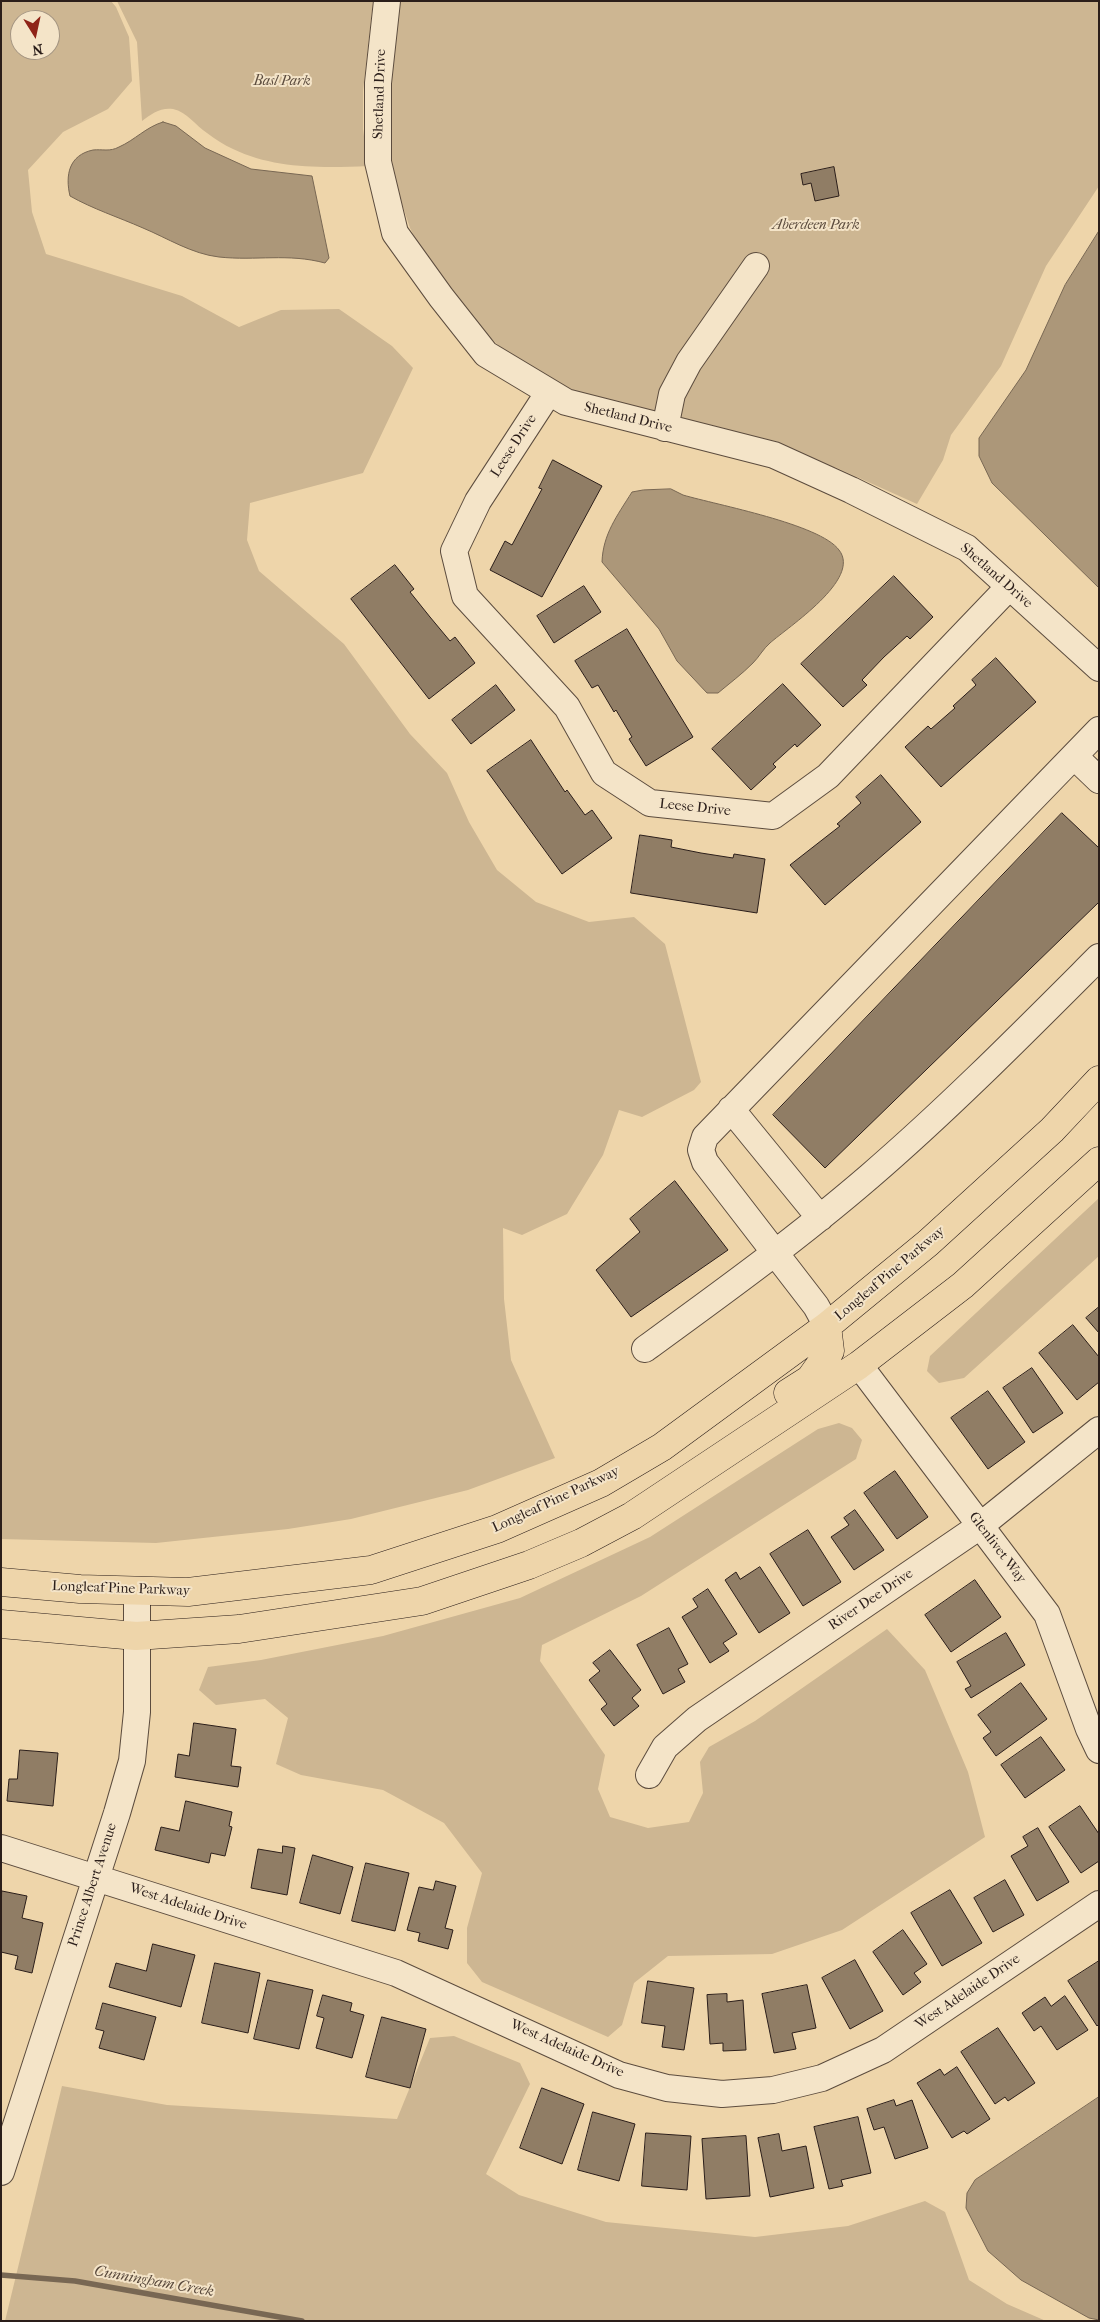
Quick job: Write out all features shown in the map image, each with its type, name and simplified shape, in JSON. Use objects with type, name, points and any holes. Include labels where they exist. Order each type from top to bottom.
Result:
[{"type":"main road","name":"Longleaf Pine Parkway","points":[[1,1582],[80,1589],[188,1592],[371,1570],[497,1529],[601,1483],[662,1447],[827,1326],[935,1237],[1052,1130],[1099,1080]]},
{"type":"main road","points":[[1,1624],[136,1636],[239,1629],[422,1601],[529,1565],[581,1543],[632,1516],[859,1365],[963,1286],[1099,1161]]},
{"type":"main road","points":[[632,1516],[631,1498],[724,1438],[810,1379],[830,1351],[827,1326]]},
{"type":"street","name":"Shetland Drive","points":[[387,1],[378,83],[378,162],[395,232],[442,298],[486,354],[566,402],[774,455],[851,490],[967,548],[1099,668]]},
{"type":"street","points":[[665,428],[672,394],[689,362],[756,266]]},
{"type":"street","name":"Leese Drive","points":[[549,392],[478,501],[454,551],[465,596],[567,707],[604,773],[650,803],[773,816],[828,776],[1009,587]]},
{"type":"street","points":[[827,1326],[816,1306],[705,1162],[701,1150],[705,1137],[1099,730]]},
{"type":"street","points":[[1074,756],[1099,780]]},
{"type":"street","points":[[646,1349],[776,1254],[876,1171],[958,1097],[1099,957]]},
{"type":"street","points":[[731,1109],[820,1218]]},
{"type":"street","name":"Glenlivet Way","points":[[859,1365],[1047,1614],[1089,1729],[1099,1750]]},
{"type":"street","name":"River Dee Drive","points":[[649,1775],[665,1747],[697,1719],[980,1526],[1099,1430]]},
{"type":"street","name":"Prince Albert Avenue","points":[[1,2172],[132,1761],[137,1712],[137,1591]]},
{"type":"street","name":"West Adelaide Drive","points":[[1,1848],[396,1973],[619,2075],[668,2088],[722,2094],[773,2090],[822,2078],[884,2050],[1099,1904]]},
{"type":"green space","points":[[1,1],[111,1],[116,7],[129,37],[132,81],[108,109],[63,132],[28,170],[32,212],[46,254],[182,296],[239,327],[281,310],[339,309],[392,346],[413,368],[363,473],[250,503],[247,540],[259,571],[344,644],[410,734],[447,773],[469,822],[497,870],[536,902],[589,922],[634,917],[665,944],[701,1082],[694,1090],[642,1117],[619,1110],[603,1155],[567,1214],[522,1235],[503,1228],[504,1299],[511,1360],[555,1458],[468,1490],[351,1519],[288,1529],[156,1543],[1,1539]]},
{"type":"green space","name":"Basl Park","points":[[117,1],[373,1],[363,91],[363,129],[368,166],[299,166],[249,156],[216,140],[183,113],[173,109],[160,110],[142,121],[137,42]]},
{"type":"green space","name":"Aberdeen Park","points":[[397,1],[1099,1],[1099,186],[1046,266],[1001,366],[951,435],[943,460],[917,504],[837,468],[773,447],[581,396],[510,356],[484,332],[432,271],[410,228],[398,192],[391,156],[386,111]]},
{"type":"green space","points":[[1099,1198],[1099,1256],[964,1378],[939,1383],[927,1371],[930,1356]]},
{"type":"green space","points":[[839,1423],[852,1428],[862,1440],[856,1459],[641,1596],[542,1645],[540,1661],[605,1755],[598,1789],[610,1817],[648,1828],[689,1822],[703,1793],[700,1762],[709,1747],[755,1721],[887,1629],[925,1670],[968,1772],[985,1837],[842,1930],[772,1954],[668,1956],[634,1983],[622,2025],[608,2037],[482,1982],[467,1963],[467,1928],[482,1873],[444,1823],[383,1790],[301,1775],[276,1764],[288,1718],[265,1699],[216,1705],[199,1690],[208,1667],[261,1660],[383,1636],[520,1598],[650,1537],[818,1429]]},
{"type":"green space","points":[[454,2036],[520,2063],[530,2084],[486,2174],[519,2195],[606,2222],[755,2237],[848,2226],[925,2201],[945,2212],[969,2280],[1007,2304],[1046,2321],[5,2321],[62,2086],[167,2105],[397,2119],[430,2038]]},
{"type":"shaded area","points":[[163,122],[176,126],[205,148],[251,169],[312,176],[329,258],[325,263],[298,258],[233,258],[199,253],[70,196],[69,174],[74,161],[79,156],[93,150],[116,149],[151,127]]},
{"type":"shaded area","points":[[1099,231],[1099,588],[992,483],[979,456],[979,438],[1026,370],[1065,285]]},
{"type":"shaded area","points":[[671,489],[683,495],[767,516],[811,532],[828,541],[839,550],[843,562],[840,575],[832,588],[820,601],[770,643],[749,667],[718,693],[707,693],[677,661],[659,629],[602,562],[608,534],[632,492]]},
{"type":"shaded area","points":[[1099,2097],[1099,2320],[1089,2318],[1021,2280],[988,2251],[966,2208],[967,2193],[975,2180]]},
{"type":"building","points":[[834,167],[839,196],[815,201],[811,183],[803,185],[801,174]]},
{"type":"building","points":[[553,460],[602,486],[542,597],[490,570],[505,541],[512,545],[542,489],[539,488]]},
{"type":"building","points":[[395,565],[414,589],[410,592],[430,617],[450,641],[455,637],[475,663],[429,699],[351,599]]},
{"type":"building","points":[[894,576],[933,617],[910,639],[907,636],[884,657],[862,680],[867,685],[843,707],[801,664]]},
{"type":"building","points":[[584,586],[601,612],[554,643],[537,616]]},
{"type":"building","points":[[627,629],[693,737],[646,766],[629,739],[632,737],[616,710],[614,712],[598,685],[592,688],[575,661]]},
{"type":"building","points":[[996,658],[1036,702],[941,787],[905,747],[928,726],[931,729],[955,708],[953,706],[976,685],[972,680]]},
{"type":"building","points":[[783,684],[821,725],[797,747],[795,744],[773,764],[776,767],[751,790],[712,749]]},
{"type":"building","points":[[496,685],[515,710],[471,744],[452,720]]},
{"type":"building","points":[[531,740],[565,792],[567,790],[585,815],[592,810],[612,838],[562,874],[487,771]]},
{"type":"building","points":[[881,775],[921,822],[825,905],[790,865],[840,826],[837,824],[861,803],[856,797]]},
{"type":"building","points":[[1062,813],[1099,848],[1099,902],[825,1168],[773,1115]]},
{"type":"building","points":[[640,835],[672,840],[671,847],[701,853],[733,858],[734,854],[765,859],[757,913],[631,893]]},
{"type":"building","points":[[675,1181],[728,1250],[631,1317],[596,1270],[640,1232],[630,1219]]},
{"type":"building","points":[[1099,1307],[1099,1333],[1086,1318]]},
{"type":"building","points":[[1073,1325],[1099,1357],[1099,1382],[1077,1400],[1039,1353]]},
{"type":"building","points":[[1032,1368],[1063,1413],[1033,1433],[1003,1388]]},
{"type":"building","points":[[988,1391],[1025,1442],[988,1469],[951,1418]]},
{"type":"building","points":[[895,1471],[928,1517],[897,1539],[864,1493]]},
{"type":"building","points":[[855,1510],[884,1550],[854,1570],[831,1537],[849,1525],[844,1518]]},
{"type":"building","points":[[808,1530],[841,1582],[803,1606],[770,1554]]},
{"type":"building","points":[[760,1567],[790,1613],[759,1633],[725,1580],[736,1572],[740,1579]]},
{"type":"building","points":[[975,1580],[1001,1617],[951,1652],[925,1615]]},
{"type":"building","points":[[708,1589],[737,1634],[723,1643],[729,1651],[710,1663],[682,1617],[698,1607],[693,1599]]},
{"type":"building","points":[[669,1628],[688,1664],[678,1669],[685,1682],[663,1694],[637,1645]]},
{"type":"building","points":[[1006,1633],[1025,1665],[971,1698],[965,1689],[971,1686],[957,1662]]},
{"type":"building","points":[[610,1650],[641,1690],[632,1698],[639,1706],[614,1726],[601,1709],[607,1704],[589,1680],[600,1671],[593,1663]]},
{"type":"building","points":[[1021,1683],[1047,1719],[996,1756],[983,1738],[991,1732],[978,1715]]},
{"type":"building","points":[[194,1723],[236,1729],[231,1766],[241,1767],[238,1787],[175,1777],[178,1754],[189,1756]]},
{"type":"building","points":[[1041,1737],[1065,1770],[1025,1798],[1001,1765]]},
{"type":"building","points":[[20,1750],[58,1753],[53,1806],[7,1801],[9,1779],[17,1779]]},
{"type":"building","points":[[186,1801],[232,1812],[229,1826],[232,1827],[225,1856],[211,1853],[209,1863],[155,1850],[161,1827],[179,1831]]},
{"type":"building","points":[[1080,1806],[1099,1834],[1099,1861],[1081,1873],[1049,1827]]},
{"type":"building","points":[[1038,1828],[1069,1882],[1037,1901],[1011,1856],[1028,1846],[1023,1837]]},
{"type":"building","points":[[283,1846],[295,1848],[287,1895],[251,1888],[258,1849],[282,1853]]},
{"type":"building","points":[[313,1855],[353,1867],[340,1914],[300,1903]]},
{"type":"building","points":[[366,1863],[409,1873],[395,1931],[352,1921]]},
{"type":"building","points":[[1005,1880],[1024,1915],[993,1932],[974,1898]]},
{"type":"building","points":[[436,1881],[456,1886],[445,1928],[453,1930],[448,1949],[418,1941],[420,1933],[407,1930],[419,1887],[433,1890]]},
{"type":"building","points":[[950,1890],[982,1943],[942,1966],[911,1913]]},
{"type":"building","points":[[2,1891],[27,1896],[22,1918],[43,1923],[32,1973],[15,1969],[18,1956],[1,1952]]},
{"type":"building","points":[[903,1930],[927,1964],[914,1973],[921,1982],[903,1995],[873,1952]]},
{"type":"building","points":[[153,1944],[195,1955],[181,2007],[109,1987],[116,1963],[146,1971]]},
{"type":"building","points":[[855,1960],[883,2011],[850,2029],[822,1978]]},
{"type":"building","points":[[1099,1961],[1099,2024],[1097,2026],[1068,1981]]},
{"type":"building","points":[[215,1963],[260,1973],[248,2033],[202,2023]]},
{"type":"building","points":[[268,1980],[313,1990],[299,2049],[254,2039]]},
{"type":"building","points":[[648,1981],[694,1988],[684,2050],[662,2047],[665,2026],[642,2023]]},
{"type":"building","points":[[807,1985],[816,2028],[792,2033],[796,2049],[774,2053],[762,1994]]},
{"type":"building","points":[[727,1994],[727,2002],[743,2000],[746,2050],[723,2051],[723,2043],[710,2044],[707,1995]]},
{"type":"building","points":[[323,1995],[352,2003],[350,2011],[364,2015],[352,2058],[316,2048],[324,2018],[317,2016]]},
{"type":"building","points":[[1065,1996],[1088,2030],[1057,2050],[1041,2026],[1034,2031],[1022,2013],[1045,1997],[1051,2006]]},
{"type":"building","points":[[103,2003],[156,2017],[144,2060],[99,2048],[104,2031],[96,2029]]},
{"type":"building","points":[[382,2017],[426,2029],[410,2088],[366,2077]]},
{"type":"building","points":[[998,2028],[1035,2083],[1008,2101],[1005,2097],[995,2104],[961,2052]]},
{"type":"building","points":[[957,2067],[990,2119],[967,2134],[964,2131],[952,2138],[917,2083],[940,2069],[944,2075]]},
{"type":"building","points":[[542,2088],[584,2104],[562,2164],[520,2148]]},
{"type":"building","points":[[894,2100],[896,2106],[912,2100],[928,2148],[895,2159],[884,2127],[874,2130],[867,2109]]},
{"type":"building","points":[[593,2112],[635,2124],[619,2181],[578,2170]]},
{"type":"building","points":[[858,2117],[871,2173],[841,2180],[843,2186],[829,2189],[814,2127]]},
{"type":"building","points":[[646,2133],[691,2136],[687,2190],[642,2186]]},
{"type":"building","points":[[779,2134],[782,2151],[806,2146],[814,2188],[770,2197],[758,2138]]},
{"type":"building","points":[[746,2136],[750,2196],[706,2199],[702,2139]]},
{"type":"waterway","name":"Cunningham Creek","points":[[1,2275],[75,2281],[302,2321]]}]
